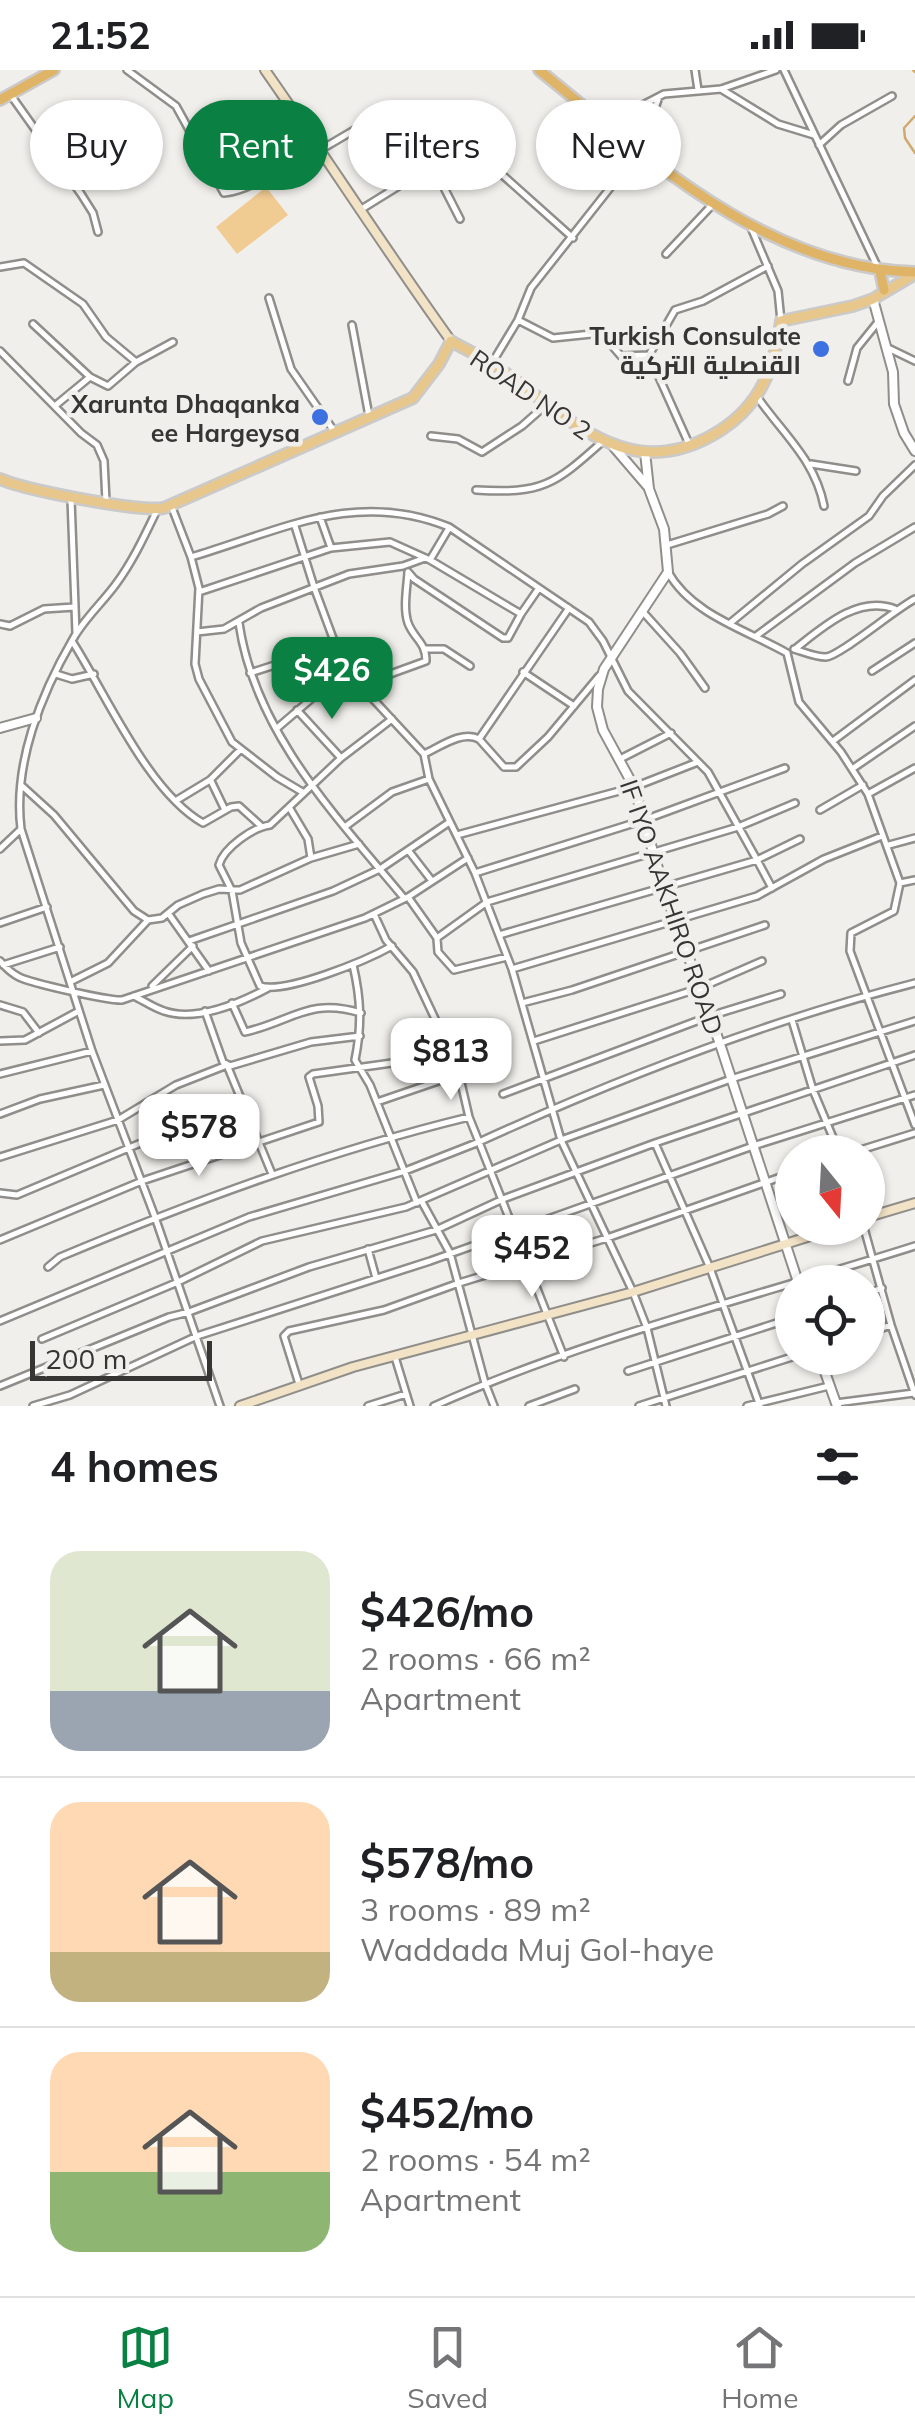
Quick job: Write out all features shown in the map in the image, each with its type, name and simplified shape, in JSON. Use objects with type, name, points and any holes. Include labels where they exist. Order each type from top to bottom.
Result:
[{"type":"highway","points":[[5,97],[54,70]]},
{"type":"highway","points":[[540,70],[577,100]]},
{"type":"highway","points":[[681,180],[714,204],[768,234],[836,260],[880,271],[915,273]]},
{"type":"highway","points":[[880,271],[884,290]]},
{"type":"main road","points":[[26,84],[33,70]]},
{"type":"main road","points":[[267,72],[287,100]]},
{"type":"main road","points":[[328,159],[451,341]]},
{"type":"main road","points":[[758,398],[769,374],[781,321],[873,299],[915,273]]},
{"type":"main road","name":"ROAD NO 2","points":[[0,479],[14,485],[157,510],[413,398],[451,341],[492,364],[607,444],[645,452],[691,446],[739,418],[758,398]]},
{"type":"main road","points":[[885,1212],[915,1203]]},
{"type":"main road","points":[[240,1406],[299,1384],[634,1292],[783,1245]]},
{"type":"street","points":[[127,70],[176,106],[183,119]]},
{"type":"street","points":[[267,72],[278,70]]},
{"type":"street","points":[[695,70],[698,90]]},
{"type":"street","points":[[653,100],[670,92],[721,88],[776,70]]},
{"type":"street","points":[[784,70],[880,271]]},
{"type":"street","points":[[721,88],[778,124],[814,135]]},
{"type":"street","points":[[819,144],[892,96]]},
{"type":"street","points":[[5,97],[82,194],[98,232]]},
{"type":"street","points":[[516,188],[573,238]]},
{"type":"street","points":[[360,210],[392,190]]},
{"type":"street","points":[[445,190],[460,219]]},
{"type":"street","points":[[492,364],[518,320],[531,288],[610,190]]},
{"type":"street","points":[[666,254],[714,204]]},
{"type":"street","points":[[749,223],[778,291],[781,321]]},
{"type":"street","points":[[0,266],[24,263],[62,288],[83,304],[106,336],[136,362]]},
{"type":"street","points":[[650,355],[675,310],[703,301],[768,266]]},
{"type":"street","points":[[270,298],[292,369],[336,434]]},
{"type":"street","points":[[873,299],[893,372],[894,404],[915,451]]},
{"type":"street","points":[[518,320],[553,338],[601,334],[621,356],[650,355]]},
{"type":"street","points":[[848,381],[857,348],[878,322]]},
{"type":"street","points":[[32,324],[90,377],[108,386],[136,362],[172,342]]},
{"type":"street","points":[[352,325],[369,419]]},
{"type":"street","points":[[884,346],[915,360]]},
{"type":"street","points":[[0,351],[102,452],[106,501]]},
{"type":"street","points":[[650,355],[691,446]]},
{"type":"street","points":[[56,405],[90,377]]},
{"type":"street","points":[[758,398],[810,464],[824,506]]},
{"type":"street","points":[[431,436],[458,439],[476,451],[488,450],[546,404]]},
{"type":"street","points":[[476,490],[521,492],[539,487],[572,470],[607,444],[649,489]]},
{"type":"street","points":[[645,452],[649,489],[667,545],[668,572],[691,599],[729,624],[791,651],[833,656],[915,599]]},
{"type":"street","points":[[810,464],[856,471]]},
{"type":"street","points":[[729,624],[869,516],[915,465]]},
{"type":"street","points":[[72,496],[74,637],[94,674],[155,778],[176,800],[204,823],[239,806],[260,825]]},
{"type":"street","points":[[171,505],[192,557],[199,592],[195,664],[199,679],[232,742],[304,793]]},
{"type":"street","points":[[667,545],[783,506]]},
{"type":"street","points":[[157,510],[133,559],[74,637],[36,718],[21,785],[21,829],[92,1052],[156,1217],[220,1406]]},
{"type":"street","points":[[192,557],[320,517],[356,510],[426,517],[450,527],[590,622],[628,691],[699,762],[772,888]]},
{"type":"street","points":[[320,517],[331,548]]},
{"type":"street","points":[[296,526],[347,676],[360,684],[424,754],[429,779],[448,823],[488,902],[534,1041],[550,1109],[634,1292],[666,1406]]},
{"type":"street","points":[[197,632],[224,629],[261,608],[349,574],[406,569],[428,559],[450,527]]},
{"type":"street","points":[[756,636],[855,562],[915,528]]},
{"type":"street","points":[[199,592],[331,548],[390,542],[428,559],[521,614]]},
{"type":"street","points":[[406,569],[414,579],[503,638],[515,629],[540,588]]},
{"type":"street","points":[[360,684],[426,661],[426,649],[409,625],[406,569]]},
{"type":"street","name":"IF IYO AAKHIRO ROAD","points":[[668,572],[604,670],[597,707],[603,730],[634,787],[664,889],[775,1212]]},
{"type":"street","points":[[791,651],[858,608],[873,605],[896,609]]},
{"type":"street","points":[[0,624],[10,626],[44,609],[74,607]]},
{"type":"street","points":[[478,739],[569,608]]},
{"type":"street","points":[[643,612],[680,653],[704,688]]},
{"type":"street","points":[[239,623],[244,656],[276,729],[311,786],[436,938],[438,952],[454,970],[507,957]]},
{"type":"street","points":[[872,672],[915,643]]},
{"type":"street","points":[[426,649],[444,649],[470,666]]},
{"type":"street","points":[[791,651],[799,702],[868,794],[900,883],[894,911],[851,934],[850,952],[915,1125]]},
{"type":"street","points":[[250,673],[284,662]]},
{"type":"street","points":[[424,754],[471,735],[510,769],[538,746],[604,670]]},
{"type":"street","points":[[522,672],[575,706]]},
{"type":"street","points":[[56,674],[72,679],[94,674]]},
{"type":"street","points":[[276,729],[324,688],[347,676]]},
{"type":"street","points":[[832,741],[915,680]]},
{"type":"street","points":[[297,710],[342,758]]},
{"type":"street","points":[[0,728],[36,718]]},
{"type":"street","points":[[268,988],[256,984],[220,858],[260,825],[270,825],[342,758],[392,719]]},
{"type":"street","points":[[852,769],[915,726]]},
{"type":"street","points":[[619,760],[671,734]]},
{"type":"street","points":[[176,800],[210,780],[240,750]]},
{"type":"street","points":[[457,835],[634,787],[699,762]]},
{"type":"street","points":[[475,872],[644,820],[785,768]]},
{"type":"street","points":[[868,794],[915,768]]},
{"type":"street","points":[[345,827],[392,792],[429,779]]},
{"type":"street","points":[[210,780],[225,810]]},
{"type":"street","points":[[21,785],[54,815],[134,910],[148,920]]},
{"type":"street","points":[[820,810],[863,786]]},
{"type":"street","points":[[436,938],[488,902],[738,828],[795,803]]},
{"type":"street","points":[[288,807],[308,839],[312,858]]},
{"type":"street","points":[[150,988],[191,943],[320,896],[380,869],[448,823]]},
{"type":"street","points":[[0,850],[21,829]]},
{"type":"street","points":[[512,969],[757,896],[824,858],[882,836]]},
{"type":"street","points":[[888,845],[915,838]]},
{"type":"street","points":[[499,935],[757,860],[800,839]]},
{"type":"street","points":[[71,986],[108,962],[148,920],[158,919],[203,894],[261,882],[312,858],[359,844]]},
{"type":"street","points":[[408,850],[432,881]]},
{"type":"street","points":[[2,963],[23,980],[71,986],[113,1001],[374,914],[468,858]]},
{"type":"street","points":[[900,883],[915,880]]},
{"type":"street","points":[[0,923],[47,907]]},
{"type":"street","points":[[168,913],[209,971]]},
{"type":"street","points":[[374,914],[413,972],[436,1022]]},
{"type":"street","points":[[522,1003],[765,925]]},
{"type":"street","points":[[132,995],[166,1012],[205,1012],[268,988],[353,965],[392,946]]},
{"type":"street","points":[[2,963],[60,947]]},
{"type":"street","points":[[534,1041],[700,988],[762,961]]},
{"type":"street","points":[[353,965],[361,1013],[355,1060],[362,1068],[419,1202],[450,1254],[494,1406]]},
{"type":"street","points":[[0,1321],[249,1217],[405,1171],[550,1109],[720,1044],[915,983]]},
{"type":"street","points":[[502,1094],[780,994]]},
{"type":"street","points":[[232,1003],[245,1032],[312,1008],[339,1006],[361,1013]]},
{"type":"street","points":[[0,1006],[23,1012],[39,1032]]},
{"type":"street","points":[[0,1041],[21,1042],[79,1010]]},
{"type":"street","points":[[205,1012],[272,1174]]},
{"type":"street","points":[[792,1020],[813,1090],[833,1135]]},
{"type":"street","points":[[42,1339],[178,1282],[262,1241],[419,1202],[561,1140],[730,1079],[915,1021]]},
{"type":"street","points":[[0,1158],[118,1120],[176,1085],[226,1065],[311,1042],[360,1036]]},
{"type":"street","points":[[0,1240],[142,1181],[319,1122],[309,1077],[400,1062],[440,1050],[454,1076]]},
{"type":"street","points":[[0,1074],[92,1052]]},
{"type":"street","points":[[0,1386],[168,1317],[309,1266],[436,1230],[503,1200],[655,1143],[915,1055]]},
{"type":"street","points":[[377,1102],[458,1074],[479,1142],[564,1357]]},
{"type":"street","points":[[0,1114],[40,1099],[104,1085]]},
{"type":"street","points":[[33,1406],[70,1395],[197,1336],[504,1233],[517,1232],[753,1146],[915,1095]]},
{"type":"street","points":[[0,1193],[17,1195],[155,1137],[244,1106]]},
{"type":"street","points":[[48,1267],[60,1256],[272,1174],[390,1136],[470,1117]]},
{"type":"street","points":[[885,1142],[915,1133]]},
{"type":"street","points":[[655,1143],[710,1268],[760,1404]]},
{"type":"street","points":[[299,1384],[285,1333],[384,1310],[775,1179]]},
{"type":"street","points":[[869,1245],[876,1265]]},
{"type":"street","points":[[853,1265],[915,1246]]},
{"type":"street","points":[[368,1249],[376,1278]]},
{"type":"street","points":[[434,1406],[485,1383],[775,1289]]},
{"type":"street","points":[[825,1375],[836,1405],[915,1394],[885,1302]]},
{"type":"street","points":[[628,1371],[775,1323]]},
{"type":"street","points":[[885,1327],[890,1325]]},
{"type":"street","points":[[395,1356],[410,1406]]},
{"type":"street","points":[[639,1406],[775,1363]]},
{"type":"street","points":[[747,1406],[829,1386]]},
{"type":"street","points":[[529,1406],[575,1389]]},
{"type":"street","points":[[368,1406],[406,1394]]},
{"type":"shaded area","points":[[262,190],[268,190],[288,215],[237,254],[216,227]]},
{"type":"waterway","points":[[915,116],[904,128],[905,138],[915,153]]},
{"type":"place","name":"Turkish Consulate القنصلية التركية","points":[[821,349]]},
{"type":"place","name":"Xarunta Dhaqanka ee Hargeysa","points":[[320,417]]}]
